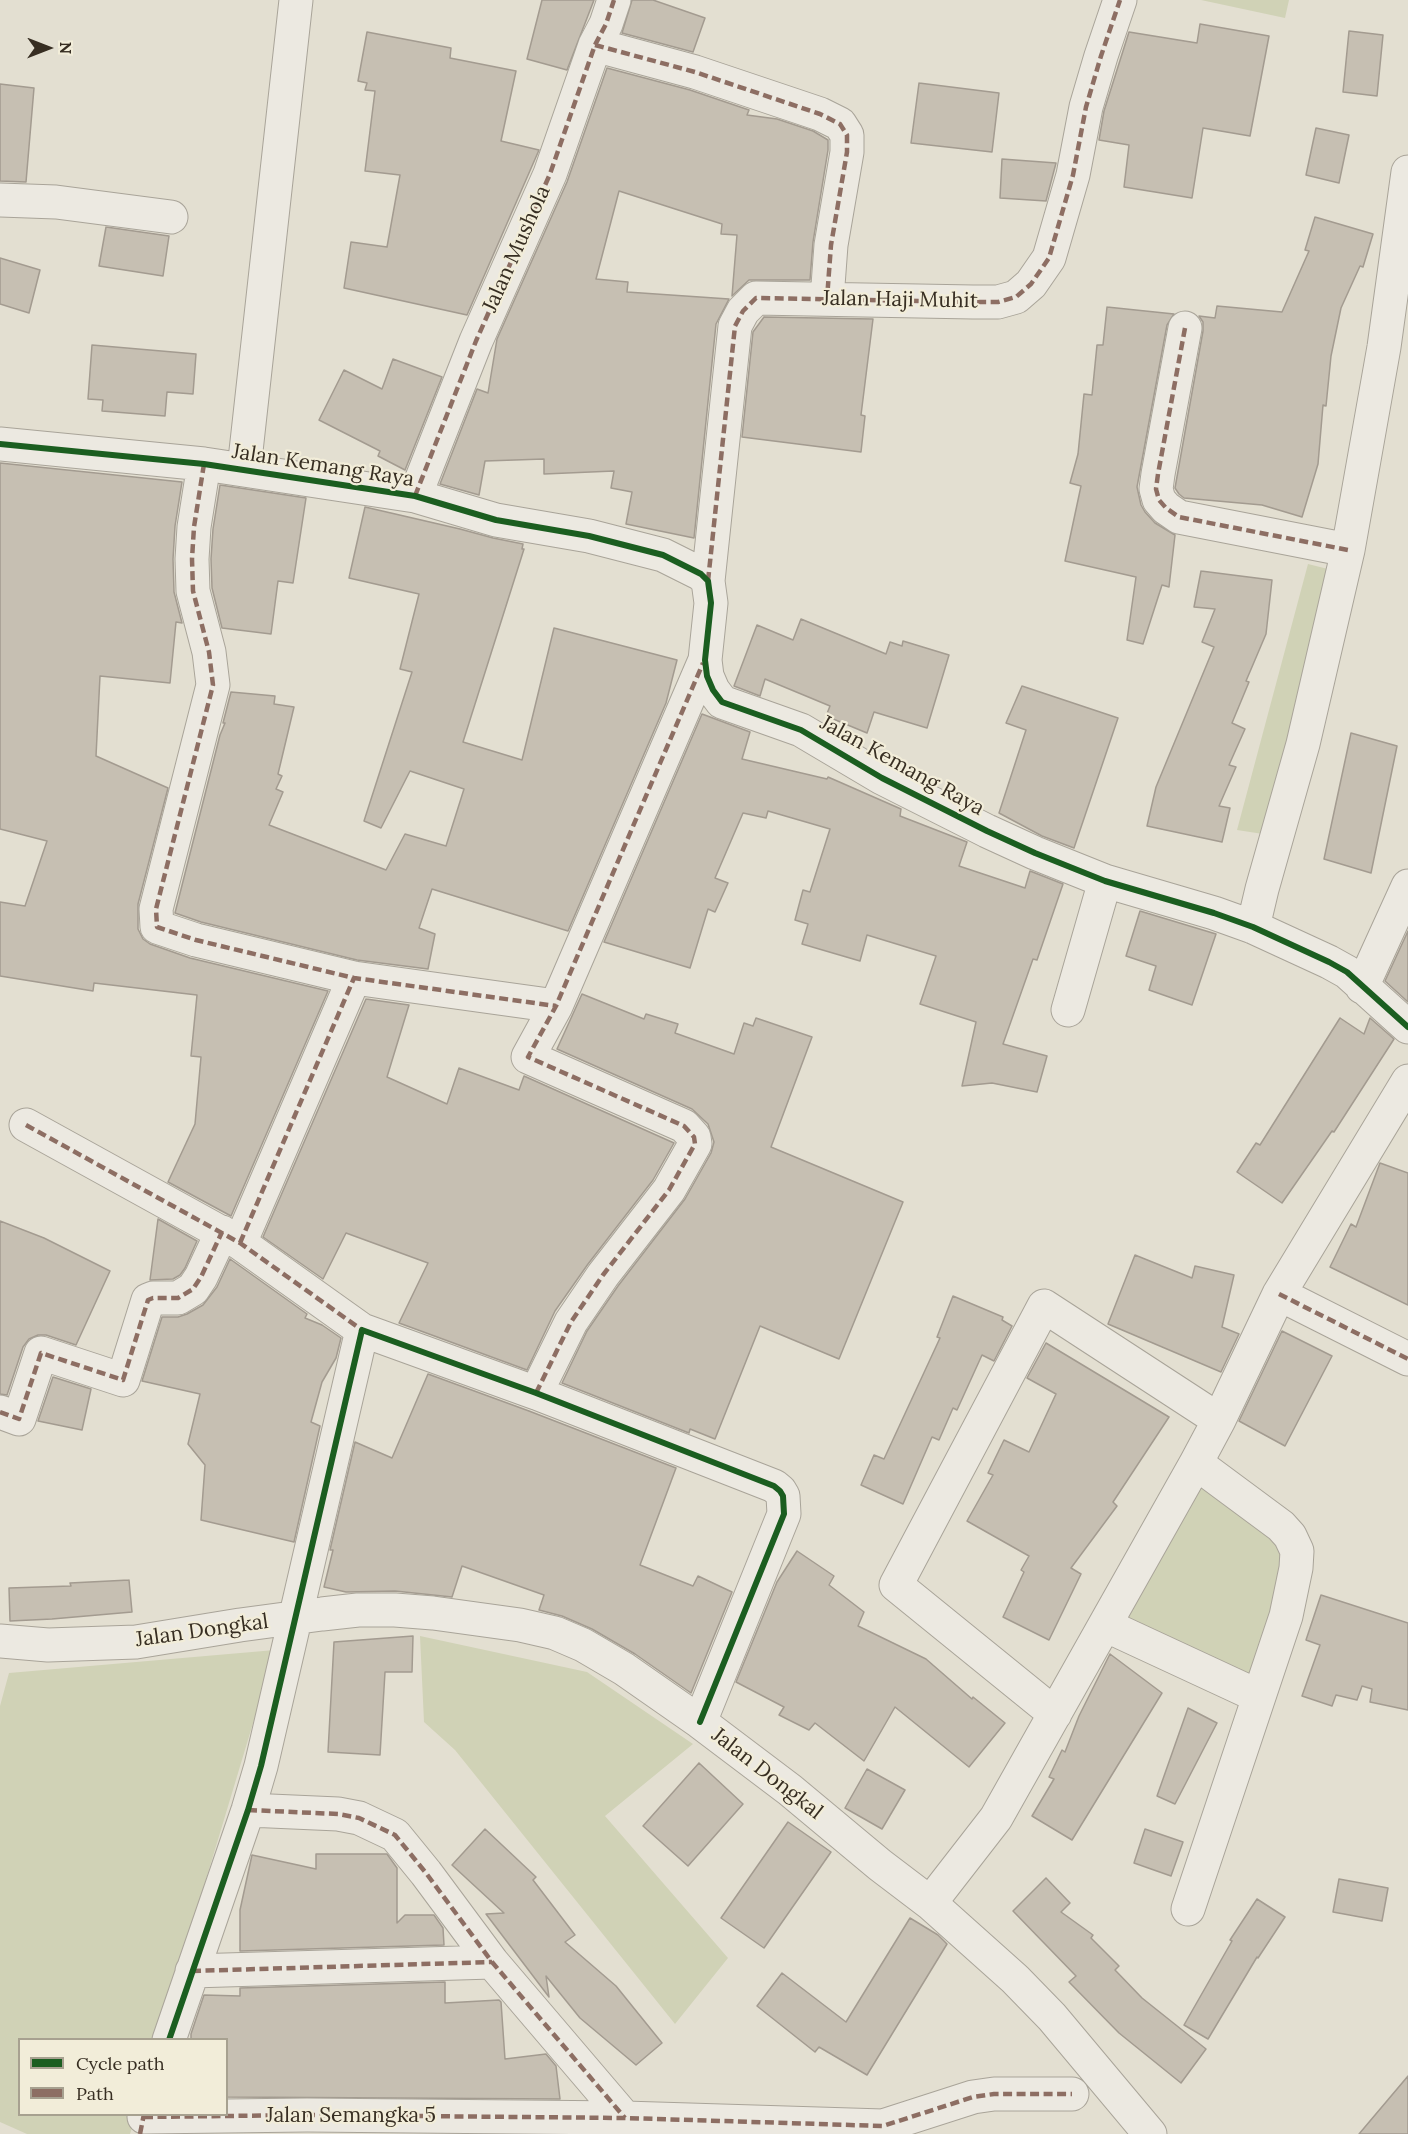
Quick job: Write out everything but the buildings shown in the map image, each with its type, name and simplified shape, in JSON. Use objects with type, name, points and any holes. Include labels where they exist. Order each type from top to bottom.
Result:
[{"type":"street","points":[[244,469],[296,0]]},
{"type":"street","name":"Jalan Mushola","points":[[415,496],[476,341],[550,174],[595,45],[606,24],[614,0]]},
{"type":"street","name":"Jalan Haji Muhit","points":[[708,581],[735,326],[742,311],[756,298],[998,302],[1016,297],[1031,284],[1049,258],[1073,175],[1086,107],[1120,0]]},
{"type":"street","points":[[595,45],[695,72],[820,114],[840,124],[847,135],[847,152],[831,245],[827,299]]},
{"type":"street","points":[[1253,927],[1303,744],[1348,550],[1384,347],[1408,172]]},
{"type":"street","points":[[0,200],[56,201],[171,217]]},
{"type":"street","points":[[1185,328],[1158,474],[1156,489],[1159,500],[1179,517],[1348,550]]},
{"type":"street","name":"Jalan Kemang Raya","points":[[0,444],[244,469],[415,496],[496,520],[589,536],[663,555],[701,574],[708,581],[711,603],[705,660],[712,690],[722,702],[801,730],[882,778],[987,831],[1105,881],[1253,927],[1329,962],[1347,972],[1408,1027]]},
{"type":"street","points":[[204,464],[194,526],[193,591],[209,652],[213,686],[156,909],[158,927],[196,940],[354,978],[556,1006]]},
{"type":"street","points":[[536,1393],[571,1322],[603,1275],[669,1190],[695,1144],[694,1137],[684,1126],[528,1057],[556,1006],[705,660]]},
{"type":"street","points":[[1068,1010],[1105,881]]},
{"type":"street","points":[[1362,987],[1408,886]]},
{"type":"street","points":[[0,1412],[19,1419],[41,1353],[123,1380],[148,1300],[178,1298],[193,1289],[231,1238],[354,978]]},
{"type":"street","points":[[930,1903],[996,1818],[1196,1463],[1279,1294],[1408,1081]]},
{"type":"street","points":[[26,1125],[231,1238],[362,1330],[536,1393],[774,1486],[783,1496],[784,1514],[700,1722]]},
{"type":"street","points":[[1279,1294],[1408,1359]]},
{"type":"street","points":[[1055,1714],[896,1586],[1044,1306],[1219,1420]]},
{"type":"street","points":[[170,2038],[261,1766],[362,1330]]},
{"type":"street","points":[[1188,1909],[1286,1616],[1296,1568],[1297,1551],[1290,1536],[1281,1526],[1196,1463]]},
{"type":"street","name":"Jalan Dongkal","points":[[0,1641],[48,1645],[136,1642],[240,1625],[358,1610],[395,1610],[469,1617],[555,1633],[583,1645],[624,1669],[700,1722],[790,1790],[880,1865],[930,1903],[1015,1979],[1052,2017],[1150,2134]]},
{"type":"street","points":[[1105,1625],[1258,1696]]},
{"type":"street","points":[[248,1810],[338,1814],[359,1818],[395,1835],[492,1962],[625,2118]]},
{"type":"street","points":[[192,1971],[492,1962]]},
{"type":"street","name":"Jalan Semangka 5","points":[[143,2122],[308,2125],[625,2118],[883,2130],[973,2097],[994,2094],[1072,2094]]},
{"type":"green space","points":[[1201,0],[1289,0],[1285,18]]},
{"type":"green space","points":[[1308,564],[1332,570],[1263,834],[1237,830]]},
{"type":"green space","points":[[1196,1463],[1290,1536],[1258,1696],[1105,1625]]},
{"type":"green space","points":[[420,1636],[587,1672],[693,1744],[605,1816],[728,1958],[675,2024],[455,1750],[424,1722]]},
{"type":"green space","points":[[275,1650],[158,2038],[18,2038],[18,2116],[136,2116],[130,2134],[27,2134],[0,2122],[0,1706],[9,1673]]},
{"type":"marked path","points":[[415,496],[476,341],[550,174],[595,45],[606,24],[614,0]]},
{"type":"marked path","points":[[708,581],[735,326],[743,311],[756,298],[998,302],[1016,297],[1031,284],[1049,258],[1073,175],[1086,107],[1120,0]]},
{"type":"marked path","points":[[595,45],[695,72],[820,114],[840,124],[847,135],[847,152],[831,245],[827,299]]},
{"type":"marked path","points":[[1185,328],[1158,474],[1156,489],[1159,500],[1179,517],[1348,550]]},
{"type":"marked path","points":[[204,464],[194,527],[193,591],[209,652],[213,685],[156,909],[157,927],[196,940],[354,978],[556,1006]]},
{"type":"marked path","points":[[536,1393],[571,1322],[603,1275],[669,1190],[695,1144],[694,1137],[684,1126],[528,1057],[556,1006],[703,663]]},
{"type":"marked path","points":[[240,1243],[354,978]]},
{"type":"marked path","points":[[26,1125],[240,1243],[362,1330]]},
{"type":"marked path","points":[[0,1412],[19,1419],[41,1353],[123,1380],[148,1300],[178,1298],[193,1289],[222,1232]]},
{"type":"marked path","points":[[1279,1294],[1408,1359]]},
{"type":"marked path","points":[[248,1810],[338,1814],[359,1818],[395,1835],[492,1962],[625,2118]]},
{"type":"marked path","points":[[192,1971],[492,1962]]},
{"type":"marked path","points":[[228,2116],[625,2118],[883,2126],[973,2097],[994,2094],[1072,2094]]},
{"type":"marked path","points":[[140,2134],[144,2116]]},
{"type":"marked path","points":[[144,2117],[226,2116]]},
{"type":"cycle path","points":[[0,444],[204,464],[415,496],[496,520],[589,536],[663,555],[701,574],[708,581],[711,603],[705,660],[707,676],[722,702],[801,730],[882,778],[1035,853],[1105,881],[1253,927],[1329,962],[1347,972],[1408,1027]]},
{"type":"cycle path","points":[[170,2038],[261,1766],[362,1330],[536,1393],[774,1486],[780,1491],[783,1496],[784,1514],[700,1722]]}]
